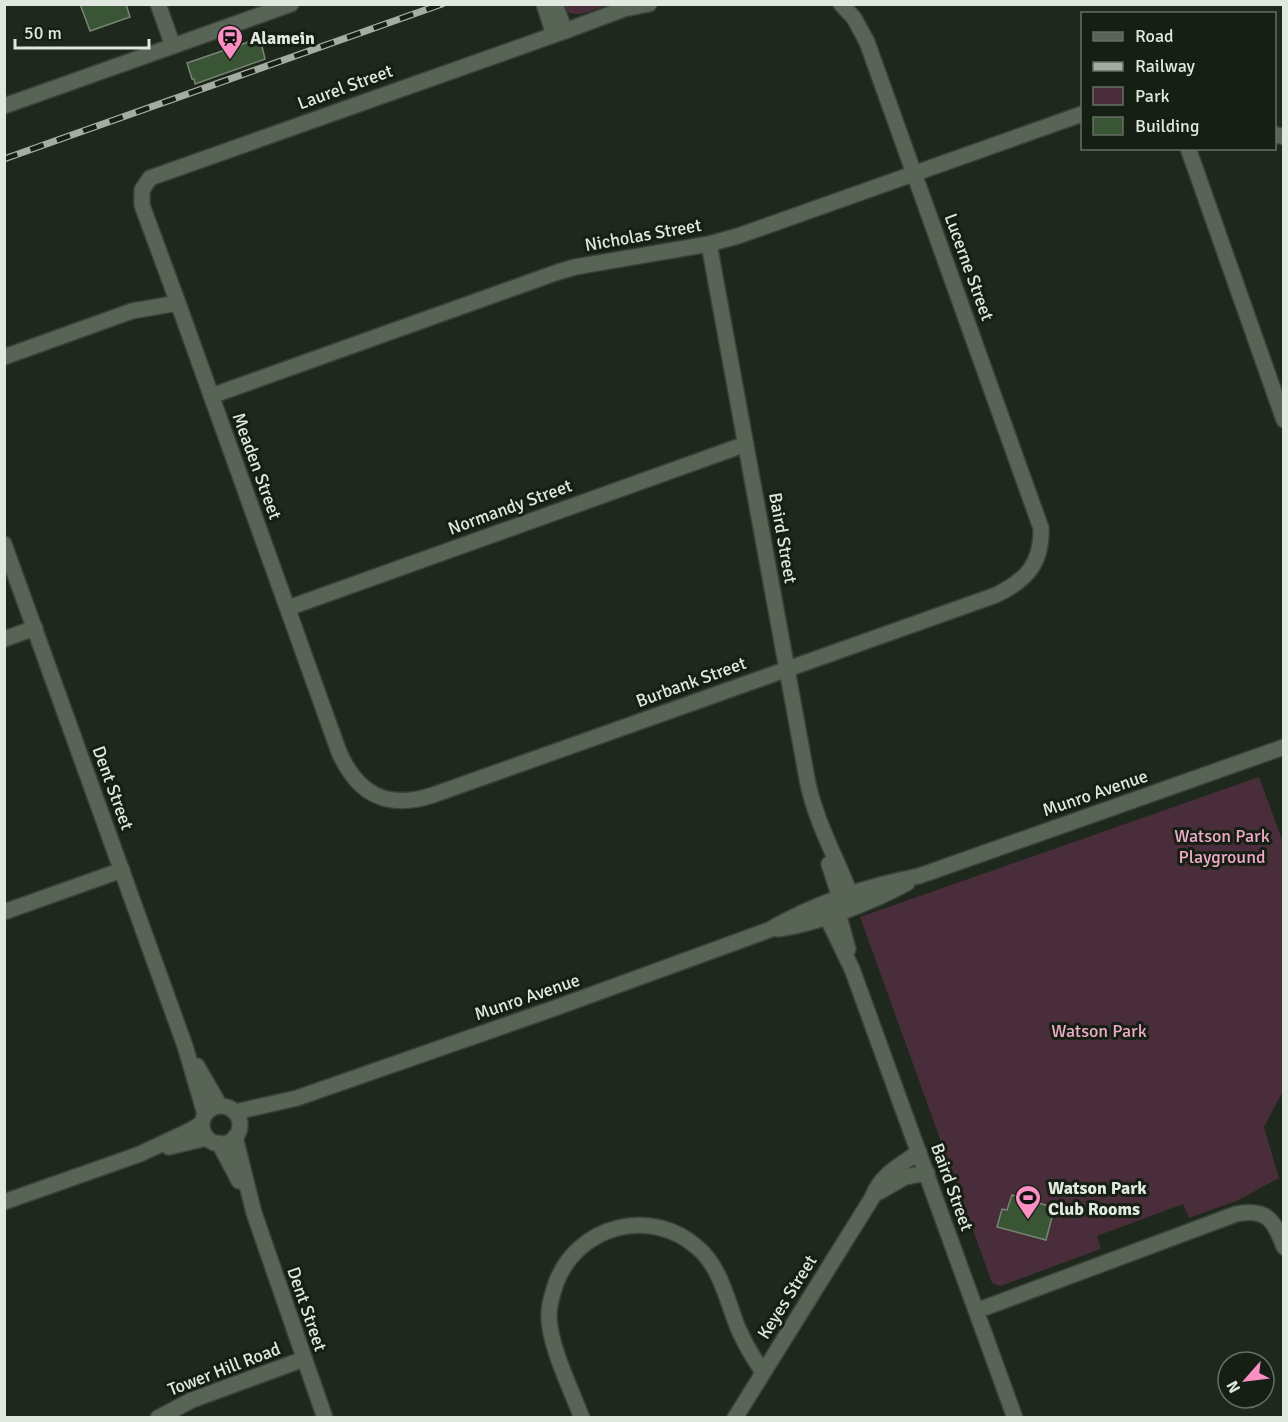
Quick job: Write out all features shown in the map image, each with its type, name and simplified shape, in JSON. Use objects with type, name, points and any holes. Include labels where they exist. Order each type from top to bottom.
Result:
[{"type":"street","points":[[158,4],[173,46]]},
{"type":"street","points":[[4,106],[291,4]]},
{"type":"street","points":[[544,4],[559,33]]},
{"type":"street","points":[[555,4],[559,33]]},
{"type":"street","name":"Laurel Street","points":[[150,178],[624,9],[649,4]]},
{"type":"street","name":"Lucerne Street","points":[[841,4],[854,18],[867,42],[915,173],[1037,514],[1041,528],[1039,551]]},
{"type":"street","name":"Nicholas Street","points":[[211,396],[575,267],[709,244],[749,232],[1081,115]]},
{"type":"street","points":[[1189,150],[1284,420]]},
{"type":"street","name":"Meaden Street","points":[[150,178],[142,190],[142,205],[346,769]]},
{"type":"street","name":"Baird Street","points":[[709,244],[808,784],[824,837],[852,969],[1014,1417]]},
{"type":"street","points":[[4,357],[175,295]]},
{"type":"street","name":"Normandy Street","points":[[288,608],[746,444]]},
{"type":"street","name":"Dent Street","points":[[4,544],[185,1046],[203,1118]]},
{"type":"street","name":"Burbank Street","points":[[346,769],[361,787],[376,796],[403,802],[416,801],[1003,591],[1020,582],[1028,574],[1039,551]]},
{"type":"street","points":[[4,639],[35,628]]},
{"type":"street","name":"Munro Avenue","points":[[236,1125],[297,1098],[769,930],[794,915],[839,905],[885,883],[919,876],[1284,747]]},
{"type":"street","points":[[4,912],[122,870]]},
{"type":"street","name":"Dent Street","points":[[185,1046],[220,1106]]},
{"type":"street","points":[[4,1202],[140,1154],[190,1130],[214,1107],[226,1106],[236,1125],[225,1143],[213,1141],[140,1154]]},
{"type":"street","points":[[203,1118],[202,1128],[213,1141]]},
{"type":"street","name":"Dent Street","points":[[236,1125],[254,1214]]},
{"type":"street","name":"Dent Street","points":[[213,1141],[227,1157],[254,1214],[324,1418]]},
{"type":"street","name":"Keyes Street","points":[[735,1418],[872,1198],[880,1181],[919,1152]]},
{"type":"street","name":"Keyes Street","points":[[872,1198],[895,1181],[911,1175],[927,1173]]},
{"type":"street","points":[[976,1311],[1236,1214],[1253,1212],[1262,1213],[1268,1217],[1284,1247]]},
{"type":"street","points":[[582,1418],[550,1329],[550,1303],[560,1275],[574,1253],[592,1237],[615,1229],[642,1225],[670,1231],[696,1246],[706,1255],[714,1267],[747,1347],[763,1372]]},
{"type":"street","name":"Tower Hill Road","points":[[158,1418],[192,1400],[304,1359]]},
{"type":"green space","points":[[561,5],[609,5],[576,14],[565,10]]},
{"type":"green space","name":"Watson Park","points":[[1259,777],[1284,845],[1283,1091],[1264,1127],[1279,1178],[1239,1200],[1189,1218],[1183,1204],[1097,1236],[1101,1249],[1000,1286],[992,1283],[860,917]]},
{"type":"building","points":[[80,4],[126,4],[130,17],[90,31]]},
{"type":"building","points":[[260,38],[265,59],[195,84],[187,63]]},
{"type":"building","name":"Watson Park Club Rooms","points":[[1012,1195],[1049,1206],[1048,1212],[1053,1213],[1046,1240],[997,1227],[1002,1209],[1007,1210]]},
{"type":"railway","points":[[4,159],[442,4]]},
{"type":"place","name":"Alamein","points":[[230,61]]},
{"type":"place","name":"Watson Park Club Rooms","points":[[1028,1221]]},
{"type":"park label","name":"Watson Park Playground","points":[[1222,846]]}]
